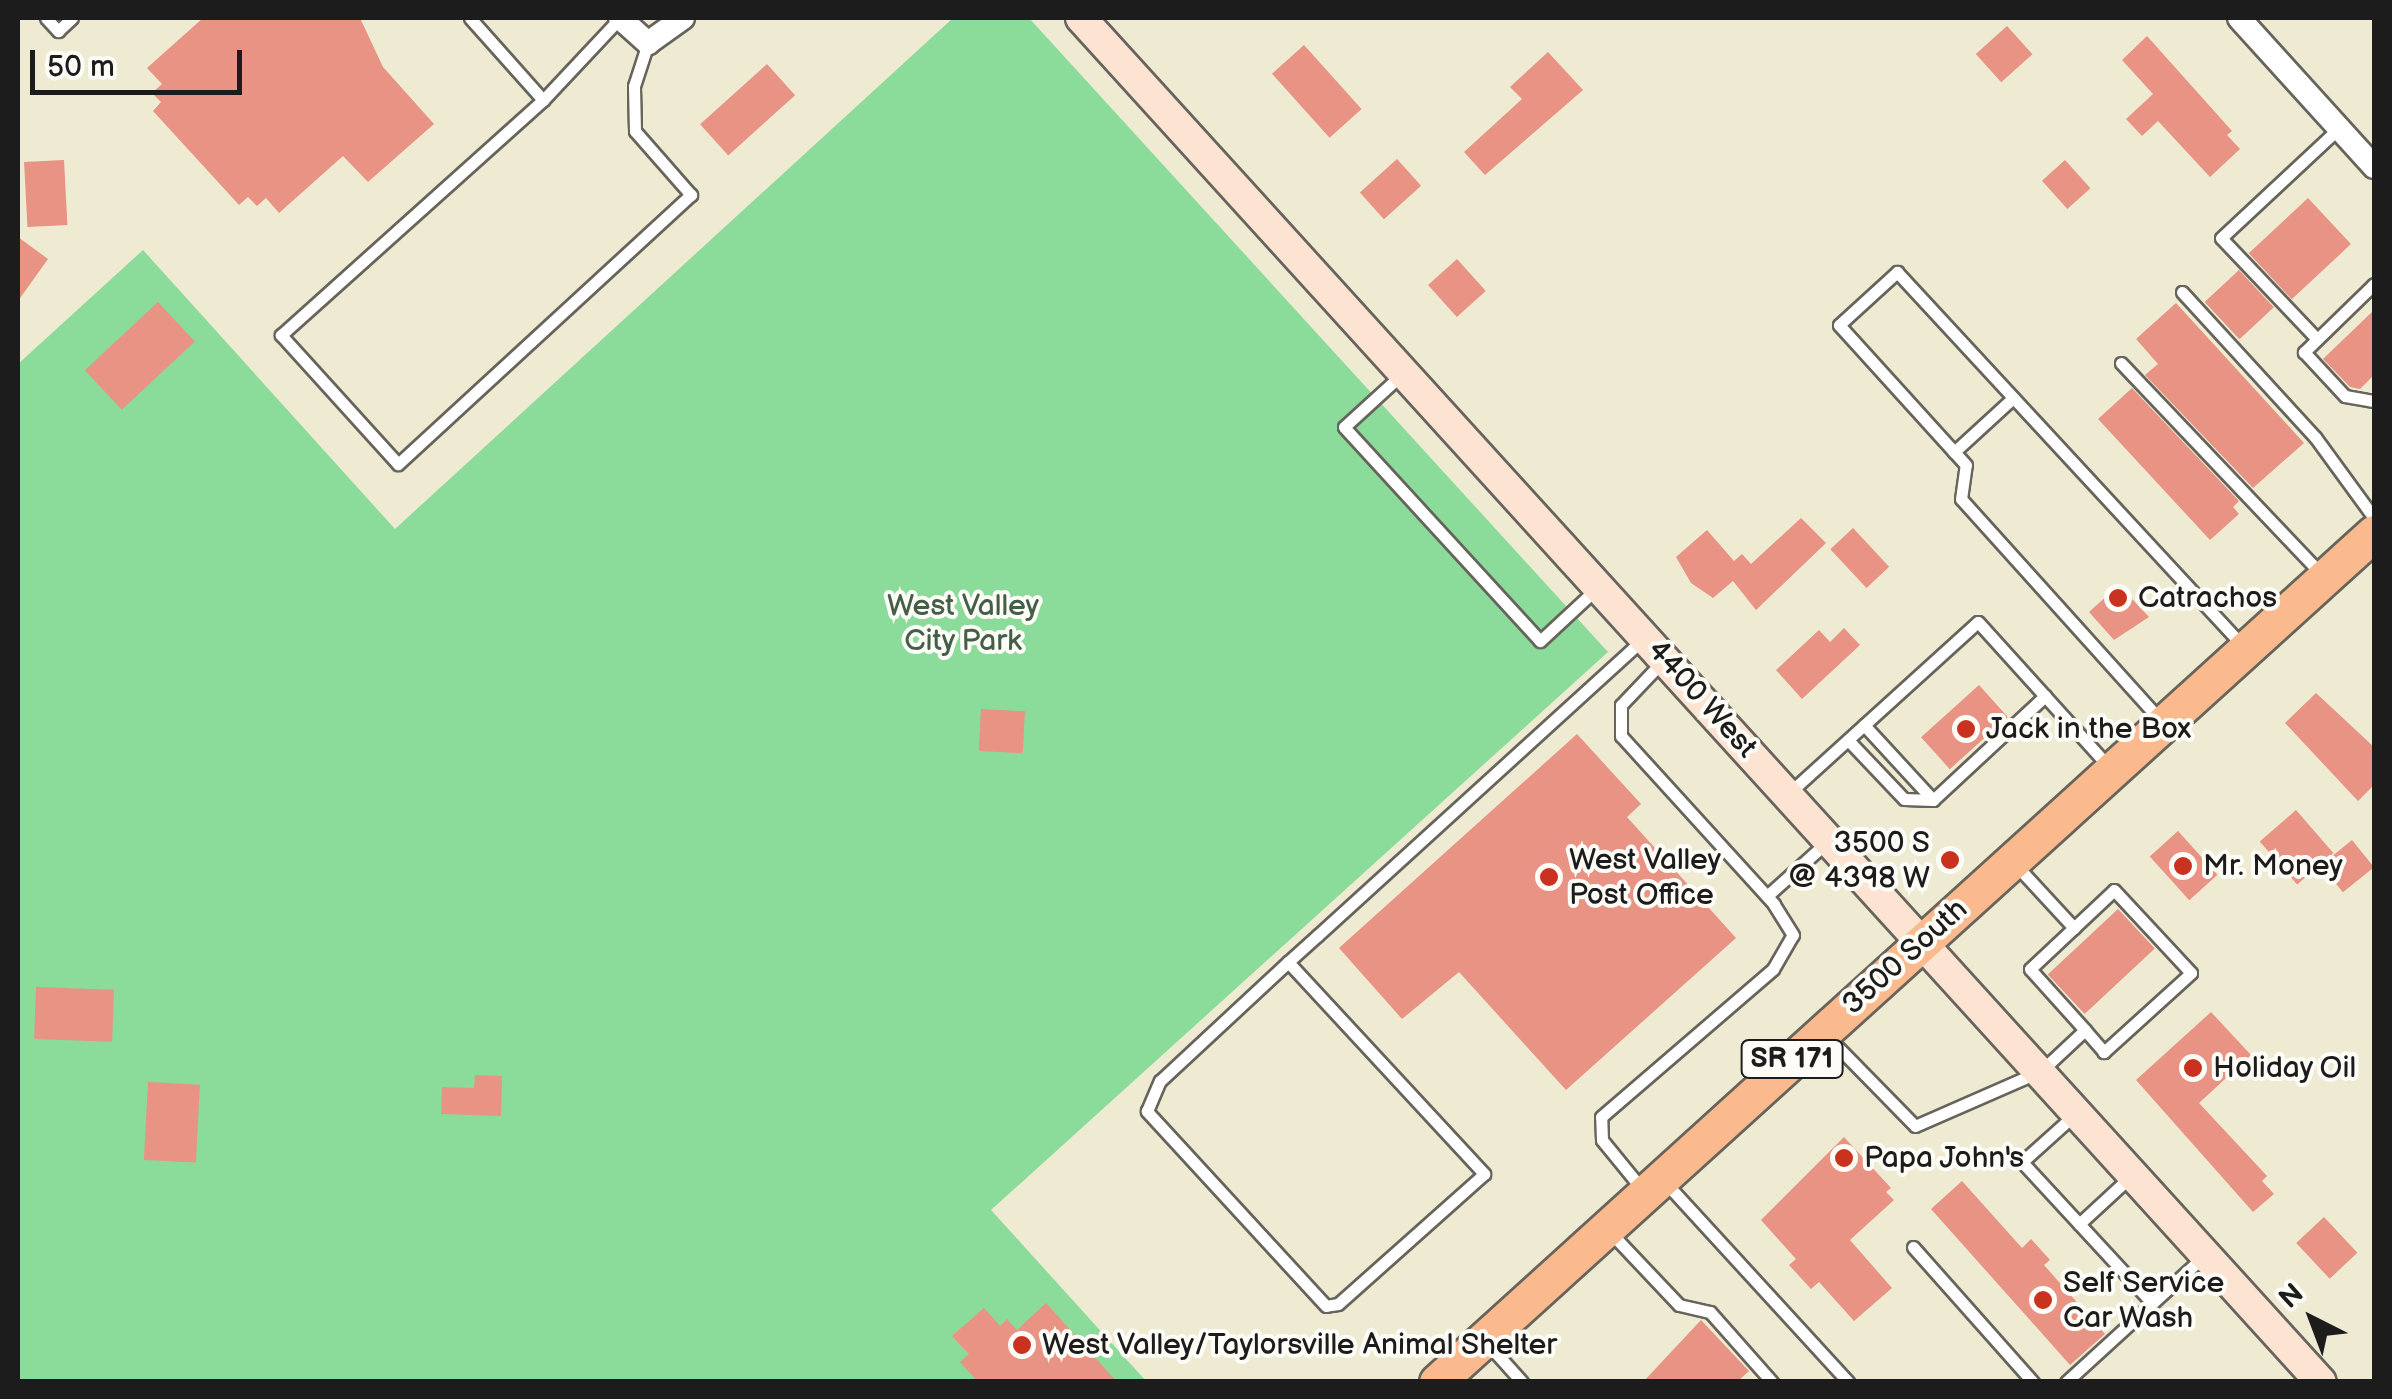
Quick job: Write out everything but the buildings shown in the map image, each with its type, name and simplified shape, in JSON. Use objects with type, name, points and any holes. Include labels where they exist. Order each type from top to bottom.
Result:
[{"type":"main road","name":"3500 South","points":[[1437,1382],[2374,533]]},
{"type":"street","points":[[620,18],[648,43],[683,18]]},
{"type":"street","name":"4400 West","points":[[1081,18],[2321,1382]]},
{"type":"street","points":[[2239,18],[2374,167]]},
{"type":"lane","points":[[46,18],[58,31],[72,18]]},
{"type":"lane","points":[[470,18],[543,100]]},
{"type":"lane","points":[[620,18],[543,100],[282,335],[398,464],[691,195],[635,131],[634,86],[648,43]]},
{"type":"lane","points":[[2317,339],[2221,238],[2339,128]]},
{"type":"lane","points":[[2164,724],[1961,499],[1966,465],[1838,326],[1897,272],[2246,648]]},
{"type":"lane","points":[[2374,284],[2304,352],[2345,396],[2374,401]]},
{"type":"lane","points":[[2182,292],[2315,438],[2374,518]]},
{"type":"lane","points":[[2121,363],[2325,578]]},
{"type":"lane","points":[[1404,372],[1344,427],[1356,441],[1540,641],[1599,586]]},
{"type":"lane","points":[[1954,452],[2013,398]]},
{"type":"lane","points":[[1788,794],[1978,622],[2112,770]]},
{"type":"lane","points":[[1655,648],[1626,696],[1618,728],[1792,928],[1785,957],[1601,1118],[1602,1140],[1848,1382]]},
{"type":"lane","points":[[1288,962],[1484,1174],[1338,1304],[1326,1306],[1146,1111],[1160,1082],[1288,962],[1655,648]]},
{"type":"lane","points":[[1848,740],[1904,799],[1933,800],[2045,696]]},
{"type":"lane","points":[[1864,725],[1933,800]]},
{"type":"lane","points":[[1767,896],[1830,840]]},
{"type":"lane","points":[[2012,861],[2074,928]]},
{"type":"lane","points":[[2114,890],[2191,973],[2104,1052],[2085,1030],[2030,969],[2114,890]]},
{"type":"lane","points":[[1823,1032],[1915,1126],[2041,1071],[2085,1030]]},
{"type":"lane","points":[[2078,1112],[2022,1162],[2152,1303]]},
{"type":"lane","points":[[2079,1224],[2133,1174]]},
{"type":"lane","points":[[1606,1228],[1680,1305],[1710,1312],[1772,1382]]},
{"type":"lane","points":[[1913,1247],[2034,1382]]},
{"type":"lane","points":[[2066,1382],[2206,1254]]},
{"type":"lane","points":[[1484,1339],[1522,1382]]},
{"type":"green space","name":"West Valley City Park","points":[[953,18],[1029,18],[1608,652],[991,1210],[1146,1381],[18,1382],[18,364],[143,250],[395,529]]},
{"type":"place","name":"Catrachos","points":[[2118,598]]},
{"type":"place","name":"Jack in the Box","points":[[1966,729]]},
{"type":"place","name":"3500 S @ 4398 W","points":[[1950,860]]},
{"type":"place","name":"Mr. Money","points":[[2183,866]]},
{"type":"place","name":"West Valley Post Office","points":[[1549,877]]},
{"type":"place","name":"Holiday Oil","points":[[2193,1068]]},
{"type":"place","name":"Papa John's","points":[[1844,1158]]},
{"type":"place","name":"Self Service Car Wash","points":[[2043,1300]]},
{"type":"place","name":"West Valley/Taylorsville Animal Shelter","points":[[1022,1345]]}]
